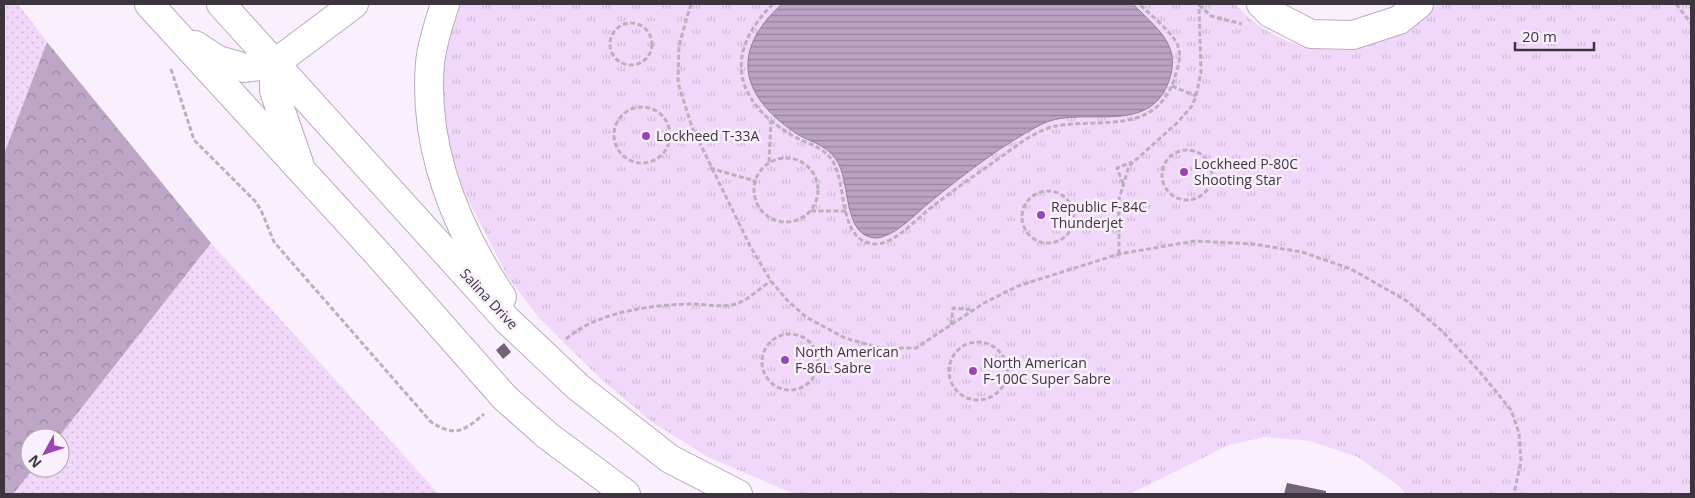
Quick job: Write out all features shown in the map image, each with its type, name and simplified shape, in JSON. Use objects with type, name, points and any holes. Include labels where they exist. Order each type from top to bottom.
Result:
[{"type":"street","points":[[148,4],[378,254],[506,398],[548,436],[626,494]]},
{"type":"street","name":"Salina Drive","points":[[221,4],[507,320],[536,348],[578,387],[670,459],[738,494]]},
{"type":"street","points":[[171,30],[218,60],[245,68],[274,64],[354,4]]},
{"type":"street","points":[[445,4],[430,62],[429,104],[435,146],[454,210],[489,278],[536,348]]},
{"type":"street","points":[[1261,4],[1270,13],[1311,34],[1353,35],[1399,20],[1419,4]]},
{"type":"street","points":[[274,64],[274,90],[303,172]]},
{"type":"path","points":[[691,4],[679,45],[678,83],[692,127],[710,168],[750,246],[771,281],[787,300],[806,317],[846,338],[881,348],[916,348],[974,310],[1018,286],[1119,254],[1195,241],[1253,244],[1302,252],[1351,269],[1407,301],[1442,331],[1511,410],[1519,433],[1521,461],[1514,494]]},
{"type":"path","points":[[774,4],[756,21],[741,54],[743,85],[756,105],[771,120],[790,135],[816,146],[831,159],[842,190],[847,223],[853,233],[864,242],[876,244],[888,241],[1021,142],[1054,126],[1112,124],[1141,118],[1162,103],[1172,86],[1179,64],[1178,46],[1139,4]]},
{"type":"path","points":[[1676,4],[1691,23]]},
{"type":"path","points":[[1119,254],[1119,199],[1129,166],[1177,123],[1192,106],[1196,96],[1200,72],[1199,5]]},
{"type":"path","points":[[633,23],[646,30],[652,41],[652,48],[645,60],[634,65],[621,63],[610,46],[614,32],[619,27],[633,23]]},
{"type":"path","points":[[1172,86],[1196,96]]},
{"type":"path","points":[[645,107],[654,110],[662,116],[670,131],[666,148],[661,155],[646,162],[628,159],[616,146],[614,137],[620,118],[635,108],[645,107]]},
{"type":"path","points":[[769,162],[771,120]]},
{"type":"path","points":[[1185,150],[1193,150],[1206,158],[1212,174],[1206,191],[1191,199],[1174,196],[1168,191],[1162,176],[1162,168],[1170,155],[1185,150]]},
{"type":"path","points":[[784,157],[794,159],[811,170],[816,179],[818,190],[810,211],[801,218],[791,221],[780,221],[769,217],[761,210],[756,201],[755,181],[759,172],[769,162],[784,157]]},
{"type":"path","points":[[1123,185],[1117,168],[1134,161]]},
{"type":"path","points":[[710,168],[755,181]]},
{"type":"path","points":[[1047,190],[1062,195],[1068,201],[1074,218],[1072,227],[1067,235],[1051,243],[1034,239],[1026,233],[1021,218],[1022,209],[1031,196],[1047,190]]},
{"type":"path","points":[[810,211],[846,211]]},
{"type":"path","points":[[951,326],[953,308],[974,310]]},
{"type":"path","points":[[784,335],[803,337],[810,343],[818,358],[815,375],[803,387],[794,390],[777,387],[765,374],[764,354],[768,346],[775,339],[784,335]]},
{"type":"path","points":[[982,342],[1000,352],[1007,368],[1004,386],[990,398],[982,400],[972,400],[957,391],[949,372],[955,354],[963,347],[972,343],[982,342]]},
{"type":"green space","points":[[1468,2],[1516,4],[1691,4],[1691,494],[1406,494],[1399,486],[1358,457],[1310,441],[1265,437],[1229,445],[1130,494],[794,494],[708,457],[652,422],[601,379],[539,318],[508,277],[464,192],[446,137],[441,85],[449,39],[461,4],[1235,4],[1270,33],[1290,42],[1332,50],[1376,43],[1397,34],[1440,4]]},
{"type":"green space","points":[[4,4],[18,4],[47,42],[4,154]]},
{"type":"green space","points":[[47,42],[211,243],[66,428],[20,428],[20,478],[26,478],[13,494],[4,494],[4,154]]},
{"type":"green space","points":[[211,243],[439,494],[13,494],[26,478],[70,478],[70,428],[66,428]]},
{"type":"shaded area","points":[[782,4],[1133,4],[1166,40],[1172,60],[1171,72],[1167,86],[1157,101],[1143,111],[1110,117],[1056,119],[1040,125],[973,168],[898,229],[888,235],[877,238],[866,235],[858,228],[852,218],[844,179],[840,167],[831,153],[794,132],[776,117],[762,102],[753,87],[748,71],[749,55],[755,38],[766,21]]},
{"type":"building","points":[[504,343],[511,352],[503,359],[496,350]]},
{"type":"building","points":[[1287,483],[1326,491],[1326,494],[1284,494]]},
{"type":"place","name":"Lockheed T-33A","points":[[646,136]]},
{"type":"place","name":"Lockheed P-80C Shooting Star","points":[[1184,172]]},
{"type":"place","name":"Republic F-84C Thunderjet","points":[[1041,215]]},
{"type":"place","name":"North American F-86L Sabre","points":[[785,360]]},
{"type":"place","name":"North American F-100C Super Sabre","points":[[973,371]]}]
